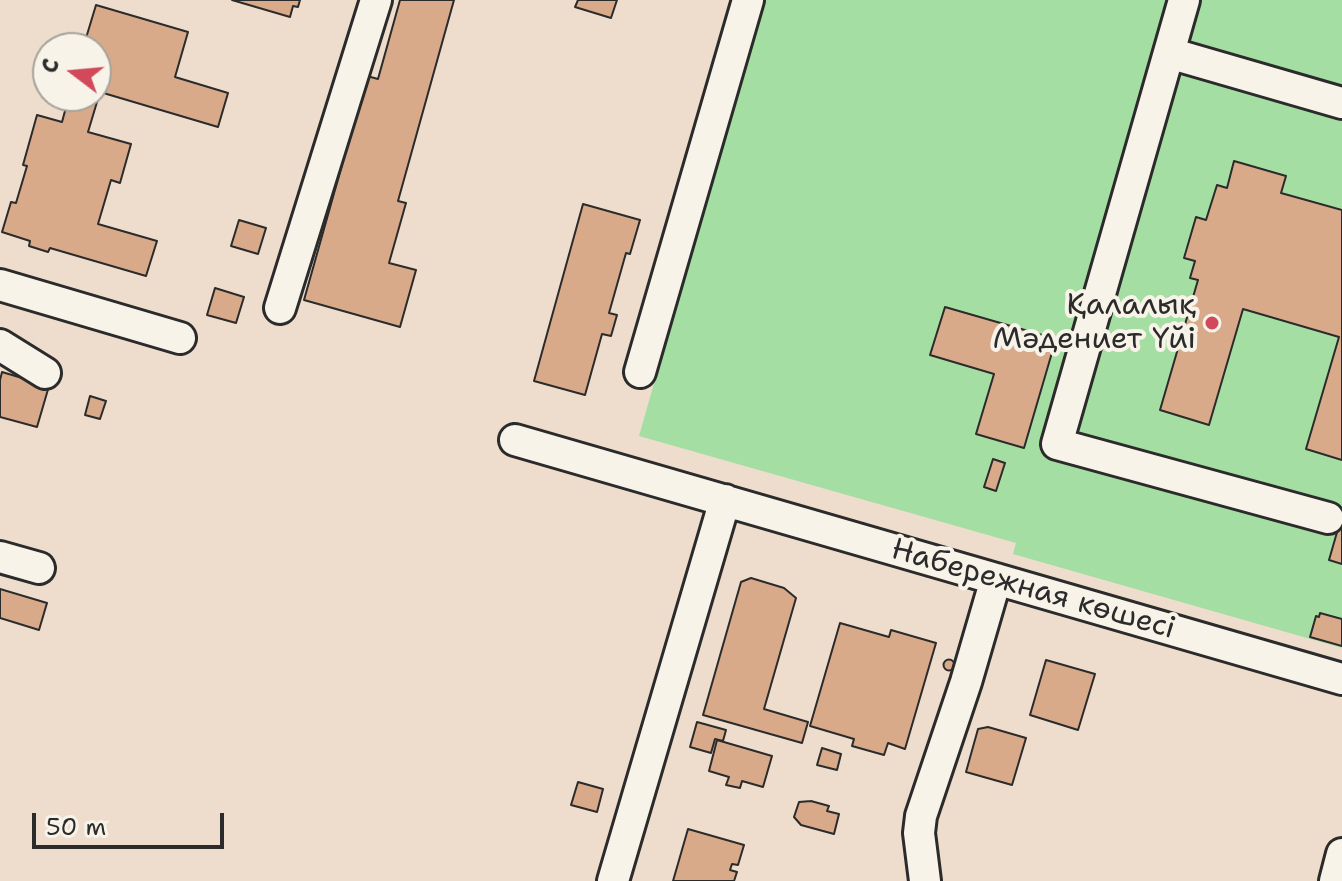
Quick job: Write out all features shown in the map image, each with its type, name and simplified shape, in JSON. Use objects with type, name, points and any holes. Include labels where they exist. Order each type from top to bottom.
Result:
[{"type":"street","points":[[280,308],[376,0]]},
{"type":"street","points":[[640,372],[748,0]]},
{"type":"street","points":[[1184,0],[1057,444],[1328,518]]},
{"type":"street","points":[[1169,53],[1342,103]]},
{"type":"street","points":[[0,285],[180,338]]},
{"type":"street","points":[[0,345],[45,373]]},
{"type":"street","name":"Набережная көшесі","points":[[515,440],[1342,679]]},
{"type":"street","points":[[613,881],[725,500]]},
{"type":"street","points":[[0,557],[39,568]]},
{"type":"street","points":[[925,881],[919,833],[921,816],[996,579]]},
{"type":"street","points":[[1335,881],[1342,854]]},
{"type":"green space","points":[[763,0],[1342,0],[1342,648],[1013,554],[1016,543],[639,436]]},
{"type":"building","points":[[232,0],[300,0],[298,7],[293,6],[290,17]]},
{"type":"building","points":[[400,0],[454,0],[398,201],[406,203],[389,263],[416,270],[400,327],[304,300],[367,76],[378,79]]},
{"type":"building","points":[[578,0],[617,0],[611,18],[575,7]]},
{"type":"building","points":[[96,5],[188,32],[175,77],[228,93],[218,127],[112,96],[112,32],[88,32]]},
{"type":"building","points":[[65,112],[94,112],[88,132],[131,144],[120,183],[111,180],[98,224],[157,241],[146,276],[50,248],[48,252],[29,246],[30,241],[2,232],[11,202],[16,203],[37,115],[62,122]]},
{"type":"building","name":"Қалалық Мәдениет Үйі","points":[[1234,161],[1286,176],[1281,193],[1342,210],[1342,460],[1306,449],[1339,337],[1243,309],[1209,425],[1160,410],[1198,280],[1190,278],[1195,261],[1184,258],[1196,217],[1206,220],[1217,185],[1227,188]]},
{"type":"building","points":[[583,204],[640,220],[630,254],[626,253],[609,313],[617,315],[611,336],[602,334],[585,395],[534,381]]},
{"type":"building","points":[[239,220],[266,228],[258,254],[231,246]]},
{"type":"building","points":[[215,288],[244,297],[236,323],[207,315]]},
{"type":"building","points":[[945,307],[1056,339],[1024,448],[976,434],[994,374],[930,355]]},
{"type":"building","points":[[2,372],[49,386],[37,427],[0,417]]},
{"type":"building","points":[[90,396],[106,401],[100,419],[85,415]]},
{"type":"building","points":[[993,459],[1005,463],[996,491],[984,487]]},
{"type":"building","points":[[1342,515],[1342,564],[1329,560]]},
{"type":"building","points":[[751,578],[784,588],[796,598],[764,709],[808,722],[802,743],[703,715],[741,582]]},
{"type":"building","points":[[0,589],[47,603],[39,630],[0,618]]},
{"type":"building","points":[[1320,613],[1342,619],[1342,646],[1310,637],[1316,616],[1319,617]]},
{"type":"building","points":[[840,623],[889,637],[891,630],[936,643],[905,749],[888,743],[884,755],[852,746],[854,739],[810,726]]},
{"type":"building","points":[[949,659],[955,665],[949,671],[943,665]]},
{"type":"building","points":[[1046,660],[1095,674],[1078,730],[1030,715]]},
{"type":"building","points":[[697,722],[726,730],[723,741],[715,739],[711,753],[690,747]]},
{"type":"building","points":[[988,727],[1026,738],[1012,785],[966,772],[978,729]]},
{"type":"building","points":[[717,740],[772,756],[763,787],[742,781],[740,788],[726,785],[729,777],[709,771]]},
{"type":"building","points":[[822,748],[841,754],[837,770],[817,765]]},
{"type":"building","points":[[578,782],[603,789],[597,812],[571,805]]},
{"type":"building","points":[[811,801],[829,806],[827,811],[839,814],[834,834],[801,825],[794,817],[799,802]]},
{"type":"building","points":[[688,829],[744,845],[738,865],[732,864],[730,870],[737,872],[734,881],[673,881]]},
{"type":"place","name":"Қалалық Мәдениет Үйі","points":[[1212,323]]}]
